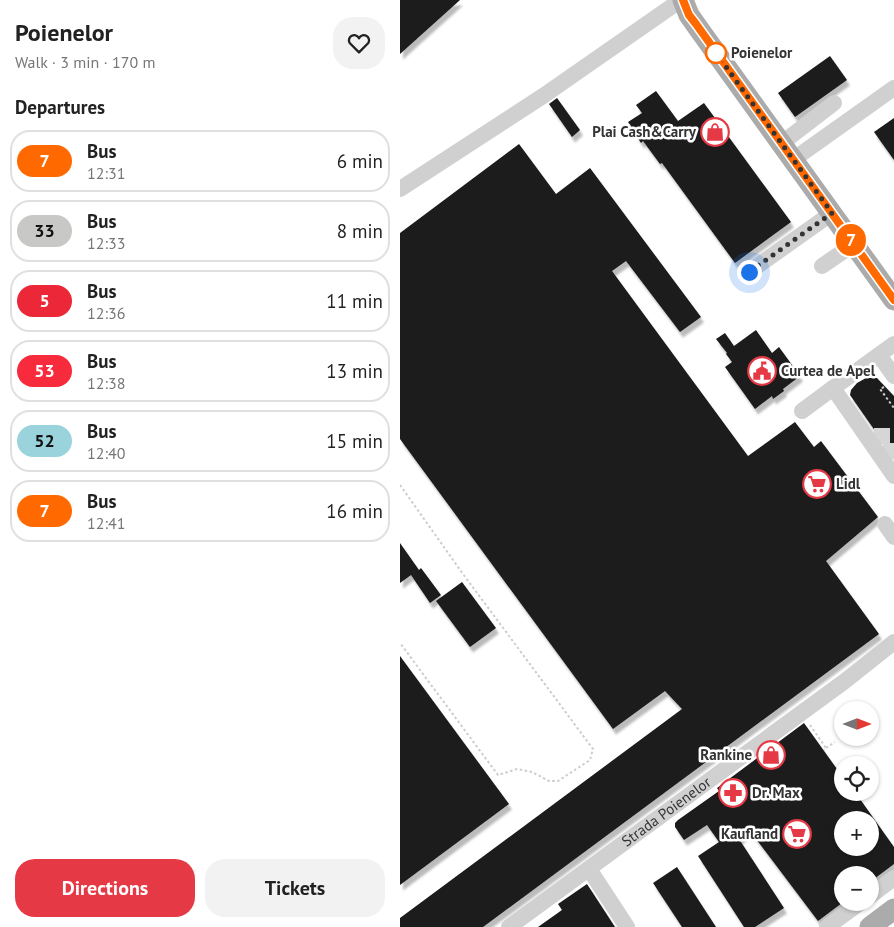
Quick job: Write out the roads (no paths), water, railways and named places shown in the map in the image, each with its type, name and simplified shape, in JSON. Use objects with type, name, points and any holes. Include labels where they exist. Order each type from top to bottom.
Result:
[{"type":"main road","points":[[682,0],[689,15],[894,300]]},
{"type":"main road","points":[[870,927],[894,909]]},
{"type":"street","points":[[400,189],[543,96],[682,0]]},
{"type":"street","points":[[788,151],[894,88]]},
{"type":"street","points":[[788,151],[834,102]]},
{"type":"street","points":[[749,272],[832,213]]},
{"type":"street","points":[[822,266],[854,244]]},
{"type":"street","points":[[802,411],[894,344]]},
{"type":"street","points":[[879,355],[890,380]]},
{"type":"street","points":[[833,388],[882,454]]},
{"type":"street","name":"Strada Poienelor","points":[[509,927],[845,681],[894,642]]},
{"type":"street","points":[[588,869],[627,927]]},
{"type":"street","points":[[879,889],[894,878]]},
{"type":"street","points":[[827,927],[849,911]]},
{"type":"tunnel","points":[[874,436],[894,436]]},
{"type":"tunnel","points":[[883,451],[894,451]]},
{"type":"place","name":"Poienelor","points":[[716,53]]},
{"type":"place","name":"Plai Cash&Carry","points":[[715,132]]},
{"type":"place","name":"Curtea de Apel","points":[[762,371]]},
{"type":"place","name":"Lidl","points":[[817,484]]},
{"type":"place","name":"Rankine","points":[[771,755]]},
{"type":"place","name":"Dr. Max","points":[[733,793]]},
{"type":"place","name":"Kaufland","points":[[797,834]]}]
